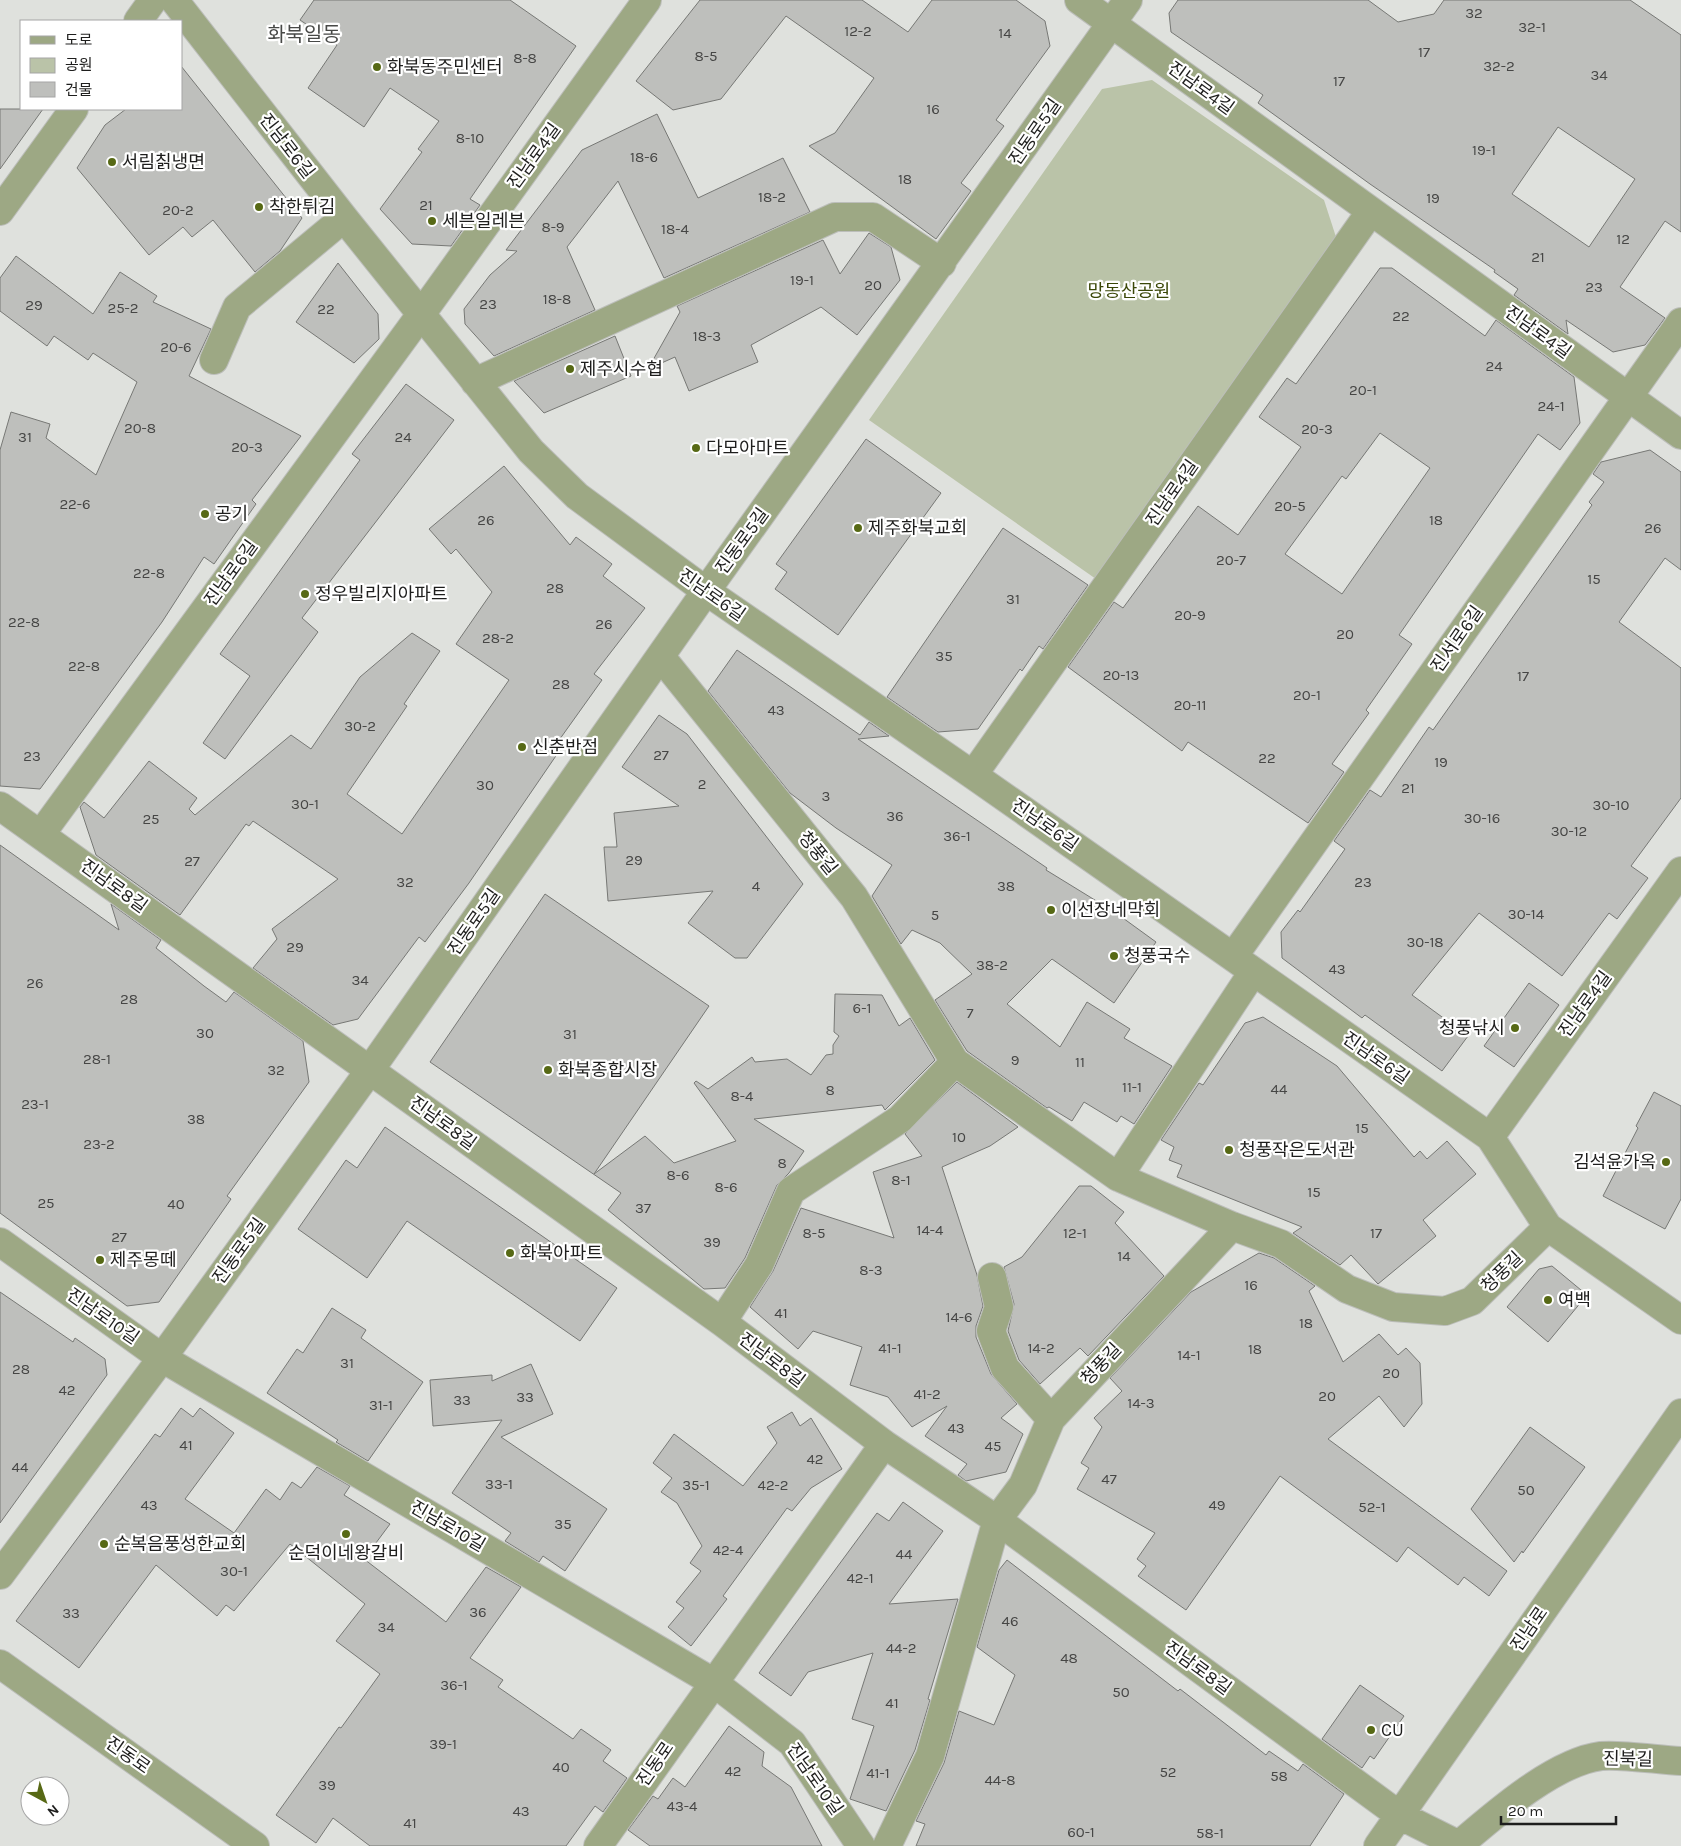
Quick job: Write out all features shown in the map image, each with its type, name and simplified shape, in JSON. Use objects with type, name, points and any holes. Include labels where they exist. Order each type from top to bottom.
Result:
[{"type":"street","points":[[139,20],[153,0]]},
{"type":"street","name":"진남로6길","points":[[174,0],[344,218],[531,451],[577,496],[706,591],[973,774],[1490,1138],[1548,1227],[1681,1320]]},
{"type":"street","name":"진남로4길","points":[[422,313],[646,0]]},
{"type":"street","name":"진남로4길","points":[[1079,0],[1681,435]]},
{"type":"street","name":"진동로5길","points":[[0,1575],[162,1358],[370,1070],[661,658],[706,591],[1128,0]]},
{"type":"street","points":[[0,211],[73,110]]},
{"type":"street","name":"진남로4길","points":[[973,774],[1371,211]]},
{"type":"street","points":[[475,382],[836,217],[873,218],[942,263]]},
{"type":"street","points":[[214,360],[238,307],[344,218]]},
{"type":"street","name":"진남로6길","points":[[41,834],[422,313]]},
{"type":"street","name":"진서로6길","points":[[1118,1177],[1243,964],[1628,397],[1681,322]]},
{"type":"street","name":"청풍길","points":[[661,658],[854,897],[955,1062],[1118,1177],[1232,1226],[1281,1244],[1347,1289],[1393,1307],[1445,1311],[1472,1301],[1548,1227]]},
{"type":"street","name":"진남로8길","points":[[0,806],[722,1322],[884,1444],[997,1520],[1399,1815]]},
{"type":"street","name":"진남로4길","points":[[1490,1138],[1681,871]]},
{"type":"street","points":[[722,1322],[759,1265],[791,1191],[900,1119],[955,1062]]},
{"type":"street","name":"청풍길","points":[[997,1520],[1023,1486],[1051,1418],[1232,1226]]},
{"type":"street","name":"진남로10길","points":[[0,1242],[162,1358],[713,1682],[792,1743],[861,1846]]},
{"type":"street","points":[[992,1278],[999,1307],[991,1331],[1005,1368],[1051,1418]]},
{"type":"street","name":"진남로","points":[[1378,1846],[1681,1413]]},
{"type":"street","points":[[713,1682],[884,1444]]},
{"type":"street","points":[[887,1846],[930,1756],[997,1520]]},
{"type":"street","name":"진동로","points":[[0,1664],[255,1846]]},
{"type":"street","name":"진동로","points":[[598,1846],[713,1682]]},
{"type":"street","name":"진북길","points":[[1399,1815],[1459,1845],[1509,1802],[1564,1768],[1600,1756],[1681,1761]]},
{"type":"green space","name":"망동산공원","points":[[1152,80],[1324,200],[1336,237],[1096,579],[869,420],[1102,89]]},
{"type":"building","points":[[314,0],[510,0],[576,46],[470,199],[480,205],[451,246],[412,244],[380,209],[422,152],[418,149],[439,121],[390,88],[364,127],[308,88],[337,45],[300,20]]},
{"type":"building","points":[[700,0],[862,0],[908,32],[932,0],[1016,0],[1045,21],[1050,46],[996,120],[1004,126],[961,183],[971,191],[936,239],[809,146],[835,133],[874,78],[786,16],[721,99],[673,110],[636,81]]},
{"type":"building","points":[[1178,0],[1368,0],[1398,22],[1434,14],[1444,0],[1630,0],[1681,35],[1681,232],[1665,221],[1620,287],[1665,318],[1645,345],[1613,352],[1566,320],[1568,334],[1514,295],[1518,289],[1494,272],[1495,270],[1370,184],[1258,103],[1263,95],[1171,32],[1169,13]],"holes":[[[1558,127],[1635,179],[1589,247],[1512,194]]]},
{"type":"building","points":[[182,67],[302,218],[280,251],[255,272],[213,220],[192,237],[183,227],[149,255],[77,168],[105,125],[125,110],[182,110]]},
{"type":"building","points":[[0,109],[42,110],[0,169]]},
{"type":"building","points":[[657,114],[698,198],[783,158],[810,212],[664,278],[618,181],[567,247],[595,310],[494,356],[465,324],[464,309],[490,275],[517,251],[506,250],[582,150]]},
{"type":"building","points":[[869,233],[891,247],[900,280],[857,335],[821,307],[751,345],[758,362],[689,391],[675,357],[648,369],[680,312],[677,306],[823,240],[840,274]]},
{"type":"building","points":[[16,256],[93,314],[120,272],[157,296],[153,302],[211,329],[189,376],[301,436],[252,500],[256,504],[214,564],[204,557],[162,622],[40,789],[0,786],[0,450],[11,412],[50,424],[46,438],[96,475],[137,382],[93,353],[88,360],[54,336],[47,346],[0,311],[0,278]]},
{"type":"building","points":[[338,263],[378,314],[379,339],[354,363],[296,322]]},
{"type":"building","points":[[1380,268],[1392,268],[1485,336],[1496,320],[1574,377],[1580,423],[1560,450],[1538,434],[1399,635],[1412,644],[1366,710],[1369,713],[1332,764],[1344,772],[1308,823],[1188,742],[1182,751],[1068,667],[1114,602],[1123,608],[1198,506],[1238,535],[1301,447],[1259,417],[1287,378],[1296,384]],"holes":[[[1380,433],[1430,468],[1342,594],[1285,554],[1342,476],[1346,479]]]},
{"type":"building","points":[[615,336],[631,376],[544,413],[514,381]]},
{"type":"building","points":[[406,384],[454,420],[302,618],[318,632],[225,759],[203,743],[250,676],[220,654],[360,460],[352,454]]},
{"type":"building","name":"제주화북교회","points":[[866,439],[941,493],[838,635],[775,589],[787,572],[776,564]]},
{"type":"building","points":[[1650,450],[1681,472],[1681,570],[1665,558],[1619,622],[1681,668],[1681,798],[1631,866],[1648,878],[1617,919],[1609,913],[1562,976],[1479,913],[1412,995],[1468,1036],[1442,1071],[1365,1015],[1362,1018],[1282,958],[1281,932],[1298,910],[1300,912],[1345,849],[1334,841],[1370,790],[1381,797],[1429,727],[1433,730],[1592,505],[1589,502],[1604,482],[1593,474],[1601,462]]},
{"type":"building","points":[[504,466],[570,545],[576,537],[612,564],[603,576],[645,608],[594,674],[602,680],[557,743],[562,747],[469,883],[425,942],[419,937],[358,1019],[333,1025],[253,968],[277,939],[272,929],[338,879],[253,821],[249,826],[246,824],[180,915],[96,855],[80,807],[84,802],[104,818],[149,761],[197,798],[189,809],[195,815],[291,735],[311,749],[360,677],[412,633],[440,651],[404,704],[407,706],[347,794],[402,834],[509,680],[456,644],[492,592],[456,549],[451,554],[429,529]]},
{"type":"building","points":[[1003,528],[1088,585],[1043,649],[1039,646],[1022,671],[1020,669],[978,729],[938,732],[887,697]]},
{"type":"building","points":[[737,650],[860,735],[869,722],[889,736],[858,739],[1047,868],[1046,870],[1116,913],[1156,942],[1114,1003],[1052,959],[1007,1004],[1060,1047],[1087,1002],[1130,1029],[1124,1038],[1172,1066],[1134,1124],[1121,1116],[1117,1122],[1084,1102],[1072,1121],[1049,1107],[1047,1108],[967,1051],[935,1000],[972,974],[940,943],[912,930],[901,944],[872,896],[892,865],[836,828],[790,793],[708,691]]},
{"type":"building","points":[[659,715],[687,734],[803,884],[747,958],[735,958],[688,923],[713,891],[608,901],[604,847],[617,847],[614,813],[679,806],[622,767]]},
{"type":"building","points":[[0,845],[119,930],[111,904],[161,940],[156,948],[226,1002],[234,992],[303,1041],[309,1082],[227,1196],[231,1199],[159,1302],[127,1306],[0,1213]]},
{"type":"building","points":[[545,894],[709,1006],[594,1174],[645,1136],[674,1163],[736,1141],[694,1083],[696,1081],[708,1089],[752,1057],[755,1062],[787,1059],[811,1075],[826,1055],[833,1054],[833,1045],[839,1036],[834,1032],[835,994],[882,995],[899,1026],[910,1018],[935,1060],[885,1110],[882,1105],[754,1119],[804,1151],[789,1173],[777,1185],[745,1258],[725,1288],[704,1289],[608,1210],[621,1193],[430,1062]]},
{"type":"building","points":[[1529,983],[1559,1005],[1514,1067],[1484,1046]]},
{"type":"building","points":[[1263,1017],[1337,1066],[1414,1157],[1420,1151],[1427,1159],[1447,1141],[1476,1174],[1423,1220],[1436,1236],[1378,1284],[1351,1255],[1340,1265],[1293,1233],[1302,1227],[1177,1177],[1182,1165],[1169,1160],[1174,1147],[1161,1140],[1199,1083],[1203,1085],[1245,1023]]},
{"type":"building","points":[[957,1082],[1018,1127],[990,1146],[942,1167],[977,1275],[983,1306],[976,1326],[976,1337],[991,1374],[1017,1404],[1001,1418],[1023,1434],[1006,1472],[966,1481],[958,1475],[967,1464],[925,1436],[947,1406],[912,1427],[888,1397],[850,1385],[862,1347],[813,1331],[798,1349],[750,1307],[773,1271],[801,1208],[894,1238],[873,1172],[922,1156],[905,1134]]},
{"type":"building","points":[[1654,1092],[1681,1106],[1681,1199],[1665,1229],[1603,1196]]},
{"type":"building","name":"화북아파트","points":[[385,1127],[617,1288],[580,1341],[407,1221],[367,1278],[298,1229],[346,1160],[357,1168]]},
{"type":"building","points":[[1079,1186],[1091,1186],[1124,1212],[1115,1223],[1164,1276],[1088,1356],[1080,1348],[1040,1384],[1019,1360],[1008,1331],[1014,1304],[1004,1267],[1022,1257]]},
{"type":"building","points":[[1259,1253],[1274,1258],[1315,1286],[1309,1291],[1343,1362],[1379,1334],[1398,1355],[1406,1348],[1420,1363],[1422,1404],[1404,1427],[1379,1396],[1328,1439],[1507,1571],[1489,1596],[1464,1577],[1458,1585],[1408,1547],[1397,1562],[1280,1476],[1186,1610],[1138,1576],[1146,1566],[1137,1559],[1155,1533],[1077,1489],[1089,1468],[1081,1463],[1102,1427],[1094,1418],[1122,1391],[1110,1378],[1191,1292]]},
{"type":"building","points":[[1552,1266],[1587,1295],[1548,1342],[1507,1307],[1539,1269]]},
{"type":"building","points":[[0,1292],[73,1342],[75,1338],[105,1359],[107,1375],[0,1523]]},
{"type":"building","points":[[332,1308],[366,1330],[361,1338],[423,1382],[368,1461],[336,1442],[338,1440],[267,1393],[297,1349],[303,1353]]},
{"type":"building","points":[[531,1364],[553,1414],[501,1437],[607,1509],[565,1571],[543,1556],[539,1562],[505,1541],[511,1533],[452,1493],[502,1420],[433,1426],[430,1380],[492,1375],[492,1381]]},
{"type":"building","points":[[181,1408],[193,1417],[200,1408],[234,1433],[185,1499],[234,1533],[266,1489],[280,1500],[292,1482],[301,1488],[317,1467],[350,1486],[344,1495],[390,1524],[364,1559],[446,1622],[486,1567],[521,1587],[470,1658],[503,1680],[498,1687],[573,1739],[581,1729],[611,1750],[603,1761],[627,1778],[603,1812],[595,1806],[566,1846],[370,1846],[333,1818],[316,1843],[276,1815],[339,1727],[341,1728],[380,1674],[336,1641],[365,1604],[290,1544],[234,1611],[226,1605],[217,1616],[156,1565],[79,1668],[16,1621],[155,1434],[160,1437]]},
{"type":"building","points":[[792,1412],[800,1426],[811,1418],[842,1469],[811,1488],[792,1511],[787,1508],[723,1596],[727,1599],[691,1646],[668,1627],[684,1608],[676,1602],[701,1571],[690,1563],[702,1546],[677,1503],[661,1492],[672,1478],[653,1463],[674,1434],[743,1486],[777,1443],[767,1427]]},
{"type":"building","points":[[1530,1427],[1585,1467],[1523,1553],[1522,1551],[1514,1562],[1471,1509]]},
{"type":"building","points":[[903,1502],[943,1531],[889,1604],[958,1599],[915,1750],[886,1811],[850,1799],[874,1726],[852,1719],[873,1653],[808,1672],[791,1696],[759,1673],[877,1513],[889,1521]]},
{"type":"building","points":[[1007,1560],[1178,1691],[1180,1689],[1266,1755],[1269,1751],[1298,1771],[1303,1764],[1344,1794],[1310,1846],[916,1846],[925,1824],[916,1821],[944,1763],[959,1711],[994,1725],[1015,1675],[977,1647],[999,1570]]},
{"type":"building","points":[[1360,1685],[1404,1716],[1374,1759],[1370,1756],[1362,1768],[1322,1739]]},
{"type":"building","points":[[729,1726],[764,1752],[762,1766],[791,1787],[822,1846],[650,1846],[628,1830],[653,1796],[658,1799],[673,1778],[685,1787]]},
{"type":"place","name":"화북동주민센터","points":[[377,67]]},
{"type":"place","name":"서림칡냉면","points":[[112,162]]},
{"type":"place","name":"착한튀김","points":[[259,207]]},
{"type":"place","name":"세븐일레븐","points":[[432,221]]},
{"type":"place","name":"제주시수협","points":[[570,369]]},
{"type":"place","name":"다모아마트","points":[[696,448]]},
{"type":"place","name":"공기","points":[[205,514]]},
{"type":"place","name":"제주화북교회","points":[[858,528]]},
{"type":"place","name":"정우빌리지아파트","points":[[305,594]]},
{"type":"place","name":"신춘반점","points":[[522,747]]},
{"type":"place","name":"이선장네막회","points":[[1051,910]]},
{"type":"place","name":"청풍국수","points":[[1114,956]]},
{"type":"place","name":"청풍낚시","points":[[1515,1028]]},
{"type":"place","name":"화북종합시장","points":[[548,1070]]},
{"type":"place","name":"청풍작은도서관","points":[[1229,1150]]},
{"type":"place","name":"김석윤가옥","points":[[1666,1162]]},
{"type":"place","name":"화북아파트","points":[[510,1253]]},
{"type":"place","name":"제주몽떼","points":[[100,1260]]},
{"type":"place","name":"여백","points":[[1548,1300]]},
{"type":"place","name":"순덕이네왕갈비","points":[[346,1534]]},
{"type":"place","name":"순복음풍성한교회","points":[[104,1544]]},
{"type":"place","name":"CU","points":[[1371,1730]]},
{"type":"district","name":"화북일동","points":[[304,34]]}]
